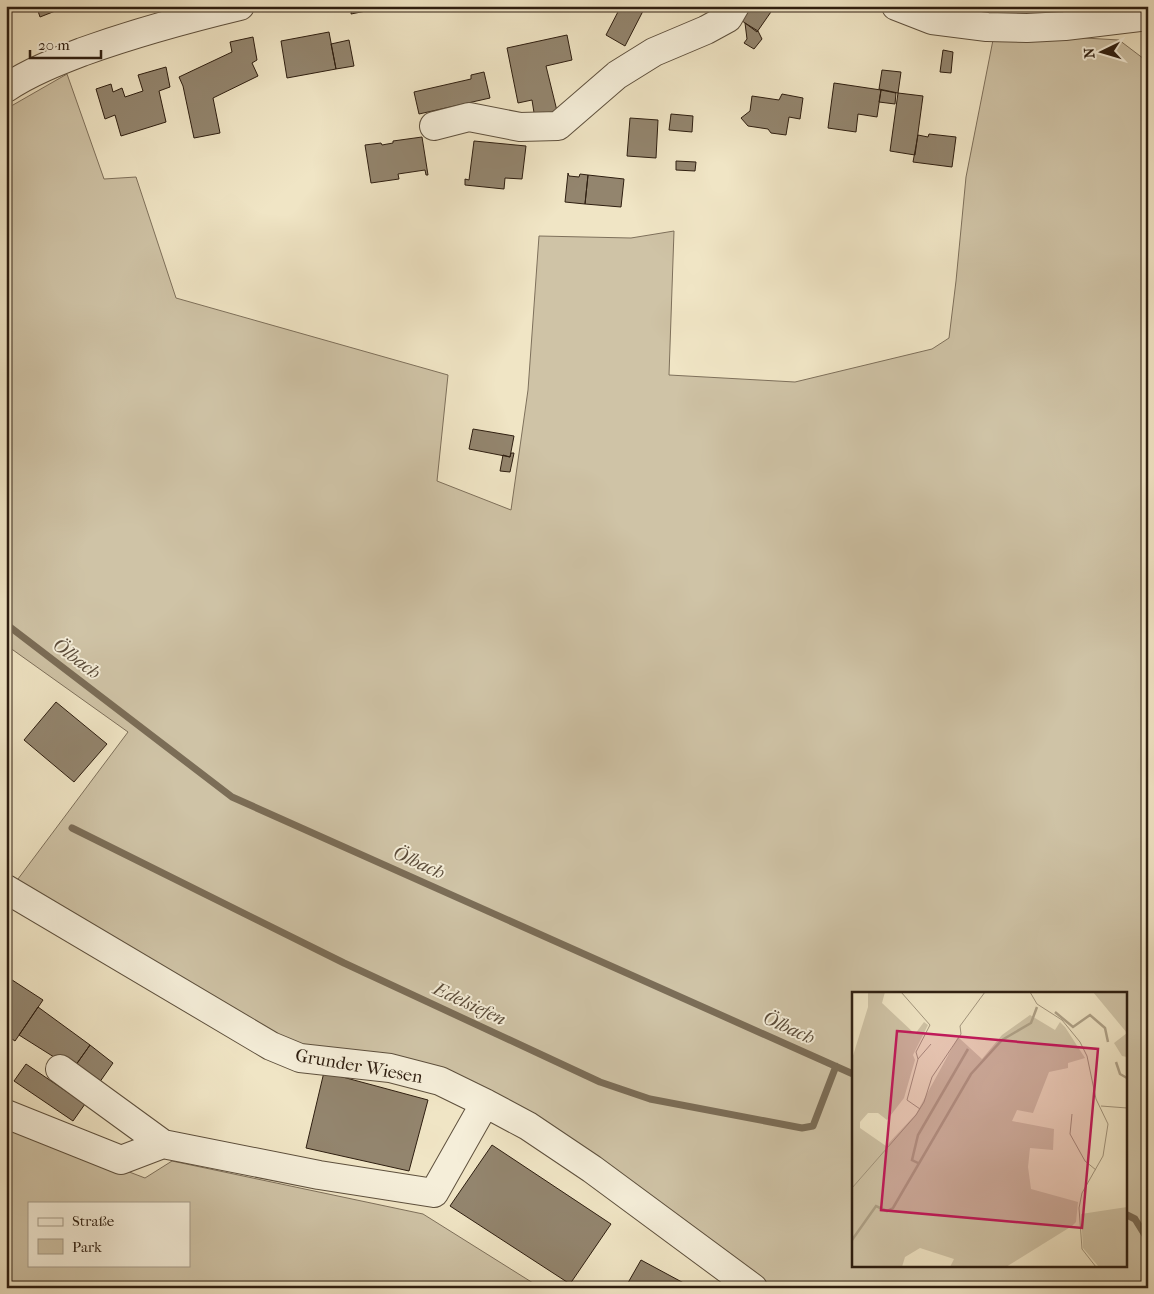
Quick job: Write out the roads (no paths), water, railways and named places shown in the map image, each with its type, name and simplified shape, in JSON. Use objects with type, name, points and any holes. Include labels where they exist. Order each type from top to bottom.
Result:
[{"type":"street","points":[[6,88],[50,65],[93,48],[163,25],[240,6]]},
{"type":"street","points":[[434,126],[469,117],[520,127],[558,126],[617,75],[654,52],[706,30],[728,18],[735,6]]},
{"type":"street","points":[[896,6],[932,20],[987,28],[1065,26],[1148,16]]},
{"type":"street","name":"Grunder Wiesen","points":[[6,889],[271,1046],[300,1058],[390,1068],[440,1081],[485,1103],[528,1126],[592,1169],[753,1288]]},
{"type":"street","points":[[60,1069],[162,1144],[319,1175],[434,1193],[485,1103]]},
{"type":"street","points":[[6,1114],[121,1160],[162,1144]]},
{"type":"waterway","name":"Ölbach","points":[[6,624],[232,797],[852,1074]]},
{"type":"waterway","name":"Edelsiefen","points":[[72,828],[344,963],[600,1082],[650,1099],[802,1128],[813,1126],[836,1066]]},
{"type":"waterway","name":"Ölbach","points":[[1126,1214],[1135,1219],[1148,1240]]}]
